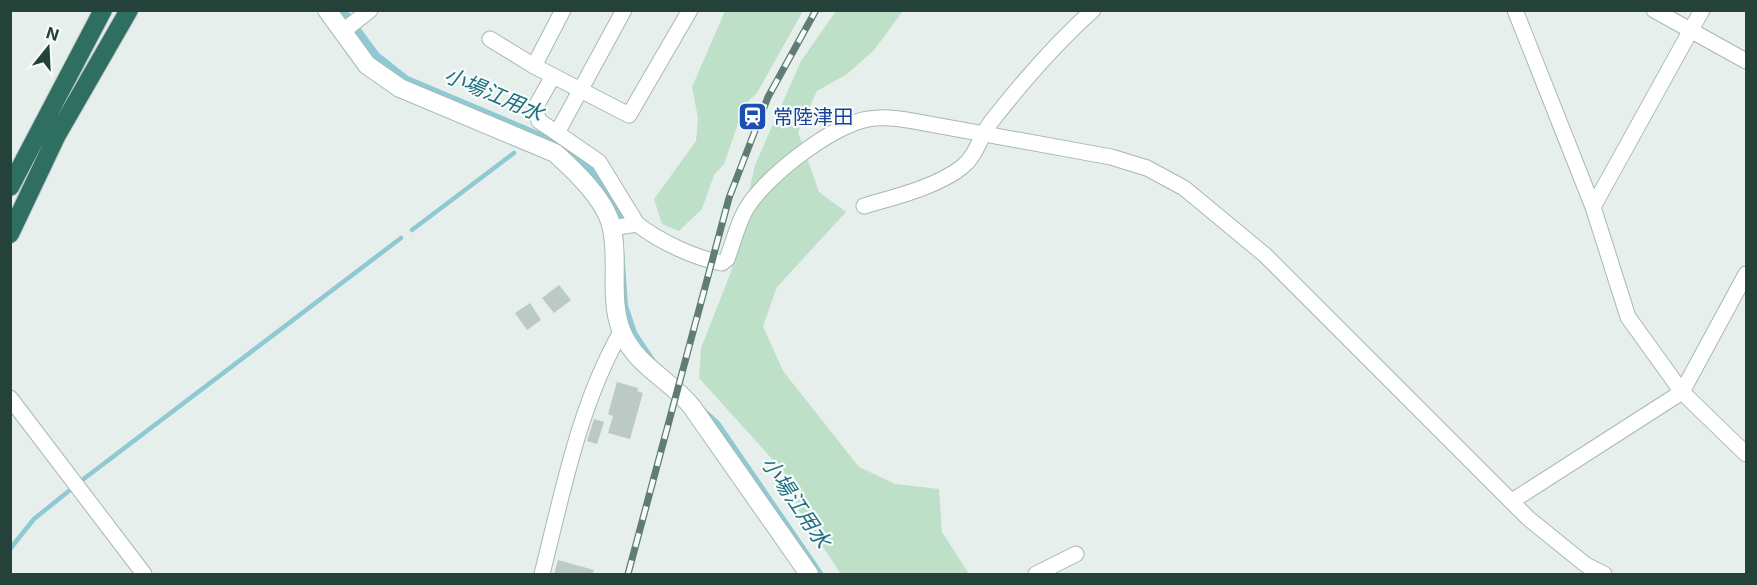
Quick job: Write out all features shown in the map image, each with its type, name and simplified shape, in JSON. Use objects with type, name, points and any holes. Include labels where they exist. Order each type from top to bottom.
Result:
[{"type":"highway","points":[[10,187],[103,10]]},
{"type":"highway","points":[[10,234],[57,135],[129,10]]},
{"type":"street","points":[[327,10],[354,22],[367,64],[400,88],[555,153],[594,194],[612,228],[615,296],[622,330],[649,370],[683,396],[692,407],[809,574]]},
{"type":"street","points":[[534,66],[563,10]]},
{"type":"street","points":[[557,133],[624,10]]},
{"type":"street","points":[[490,39],[579,91],[629,115],[690,10]]},
{"type":"street","points":[[864,206],[910,193],[960,169],[975,156],[983,133],[1032,69],[1093,10]]},
{"type":"street","points":[[1515,10],[1593,207],[1628,317],[1682,392],[1746,454]]},
{"type":"street","points":[[1654,10],[1746,61]]},
{"type":"street","points":[[1593,207],[1702,10]]},
{"type":"street","points":[[553,76],[535,108],[539,121],[599,162],[637,224],[647,232],[698,256],[722,263],[727,259],[744,212],[764,186],[782,169],[848,125],[887,117],[1127,161],[1167,177],[1184,188],[1265,255],[1528,518],[1586,565],[1604,574]]},
{"type":"street","points":[[612,228],[637,224]]},
{"type":"street","points":[[1512,501],[1682,392],[1746,274]]},
{"type":"street","points":[[542,574],[573,449],[603,363],[622,330]]},
{"type":"street","points":[[10,398],[144,574]]},
{"type":"street","points":[[1036,574],[1076,554]]},
{"type":"green space","points":[[725,11],[803,11],[757,93],[745,104],[724,164],[714,175],[702,209],[679,231],[662,224],[654,199],[696,141],[698,118],[692,87]]},
{"type":"green space","points":[[836,11],[903,11],[874,50],[847,74],[817,91],[798,132],[819,192],[846,212],[777,287],[763,326],[783,371],[859,467],[895,484],[939,489],[942,532],[969,574],[841,574],[795,505],[800,490],[699,378],[701,348],[731,272],[755,165],[801,61]]},
{"type":"water","points":[[337,11],[348,11],[379,53],[408,76],[562,141],[559,148],[405,84],[372,58]]},
{"type":"water","points":[[616,234],[623,235],[628,305],[637,332],[661,368],[720,422],[824,574],[815,574],[630,335],[620,306]]},
{"type":"building","points":[[559,285],[571,300],[554,313],[542,298]]},
{"type":"building","points":[[530,303],[541,320],[527,330],[515,313]]},
{"type":"building","points":[[617,382],[638,388],[637,391],[643,393],[630,439],[608,433],[613,416],[608,414]]},
{"type":"building","points":[[594,419],[604,422],[597,444],[587,441]]},
{"type":"building","points":[[558,560],[594,570],[592,574],[554,574]]},
{"type":"waterway","points":[[412,230],[514,153]]},
{"type":"waterway","name":"小場江用水","points":[[575,153],[584,159],[604,182],[614,200],[620,220]]},
{"type":"waterway","points":[[81,481],[401,238]]},
{"type":"waterway","points":[[10,549],[34,519],[70,490]]},
{"type":"railway","points":[[628,574],[729,198],[768,97],[816,10]]},
{"type":"place","name":"常陸津田","points":[[752,117]]}]
